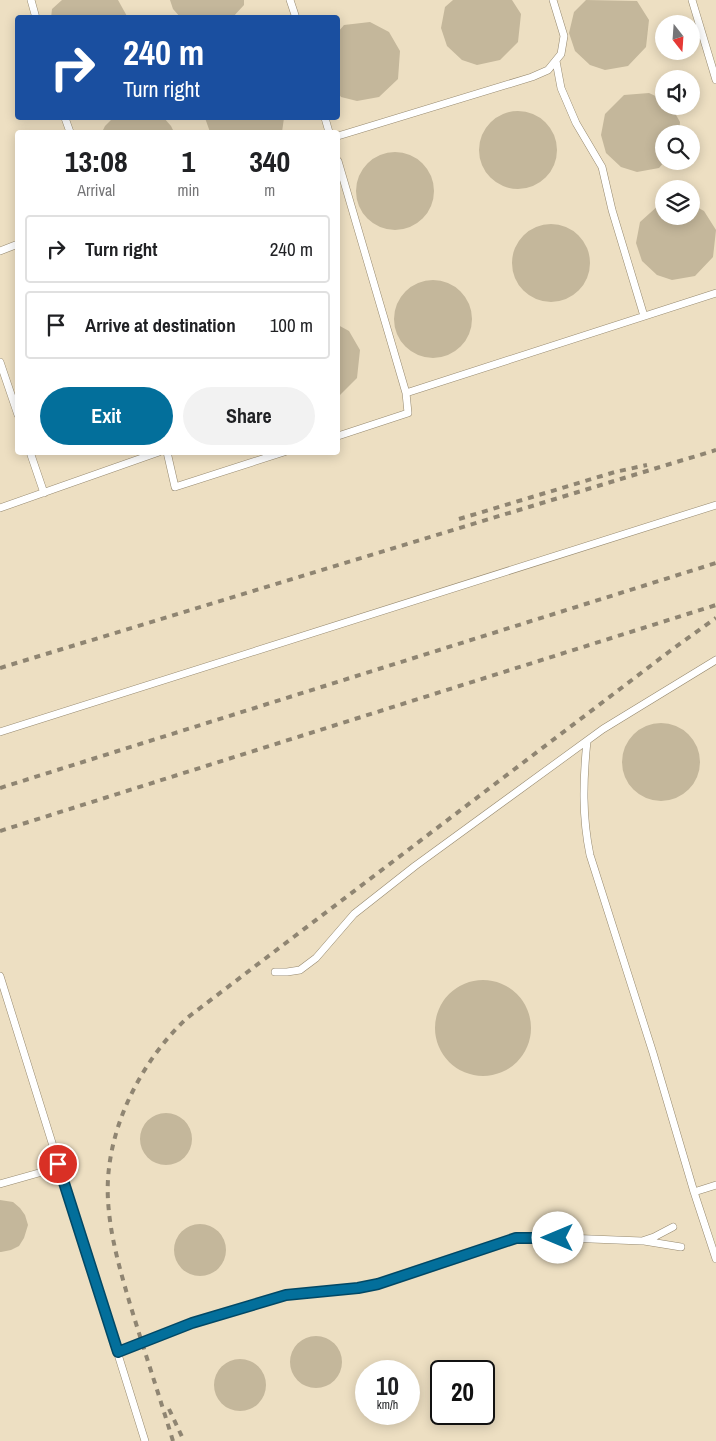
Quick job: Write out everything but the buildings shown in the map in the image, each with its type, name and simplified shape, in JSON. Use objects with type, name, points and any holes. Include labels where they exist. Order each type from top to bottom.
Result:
[{"type":"lane","points":[[31,0],[35,15]]},
{"type":"lane","points":[[290,0],[295,15]]},
{"type":"lane","points":[[340,135],[532,77],[548,70],[561,54],[564,36],[553,0]]},
{"type":"lane","points":[[692,0],[716,80]]},
{"type":"lane","points":[[556,60],[561,88],[576,124],[602,167],[612,210],[644,316]]},
{"type":"lane","points":[[340,168],[406,393],[408,413],[340,435]]},
{"type":"lane","points":[[0,251],[15,245]]},
{"type":"lane","points":[[406,393],[716,293]]},
{"type":"lane","points":[[0,362],[15,406]]},
{"type":"lane","points":[[31,455],[44,493]]},
{"type":"lane","points":[[0,508],[151,455]]},
{"type":"lane","points":[[168,455],[176,487],[275,455]]},
{"type":"lane","points":[[0,732],[716,505]]},
{"type":"lane","points":[[274,972],[300,970],[316,958],[354,914],[415,866],[603,729],[716,660]]},
{"type":"lane","points":[[587,741],[584,797],[585,830],[590,855],[716,1259]]},
{"type":"lane","points":[[0,976],[145,1441]]},
{"type":"lane","points":[[0,1184],[60,1167]]},
{"type":"lane","points":[[694,1192],[716,1185]]},
{"type":"lane","points":[[642,1241],[673,1227]]},
{"type":"lane","points":[[118,1352],[192,1323],[286,1295],[358,1288],[378,1284],[516,1238],[541,1237],[642,1241],[681,1247]]},
{"type":"railway","points":[[0,668],[716,450]]},
{"type":"railway","points":[[459,519],[615,472],[647,465]]},
{"type":"railway","points":[[0,788],[716,563]]},
{"type":"railway","points":[[0,831],[716,605]]},
{"type":"railway","points":[[173,1441],[123,1278],[113,1240],[108,1200],[108,1175],[119,1125],[128,1101],[154,1056],[187,1018],[716,618]]},
{"type":"railway","points":[[169,1409],[184,1441]]},
{"type":"route","points":[[58,1164],[118,1352],[192,1323],[286,1295],[358,1288],[378,1284],[516,1238],[558,1238]]}]
